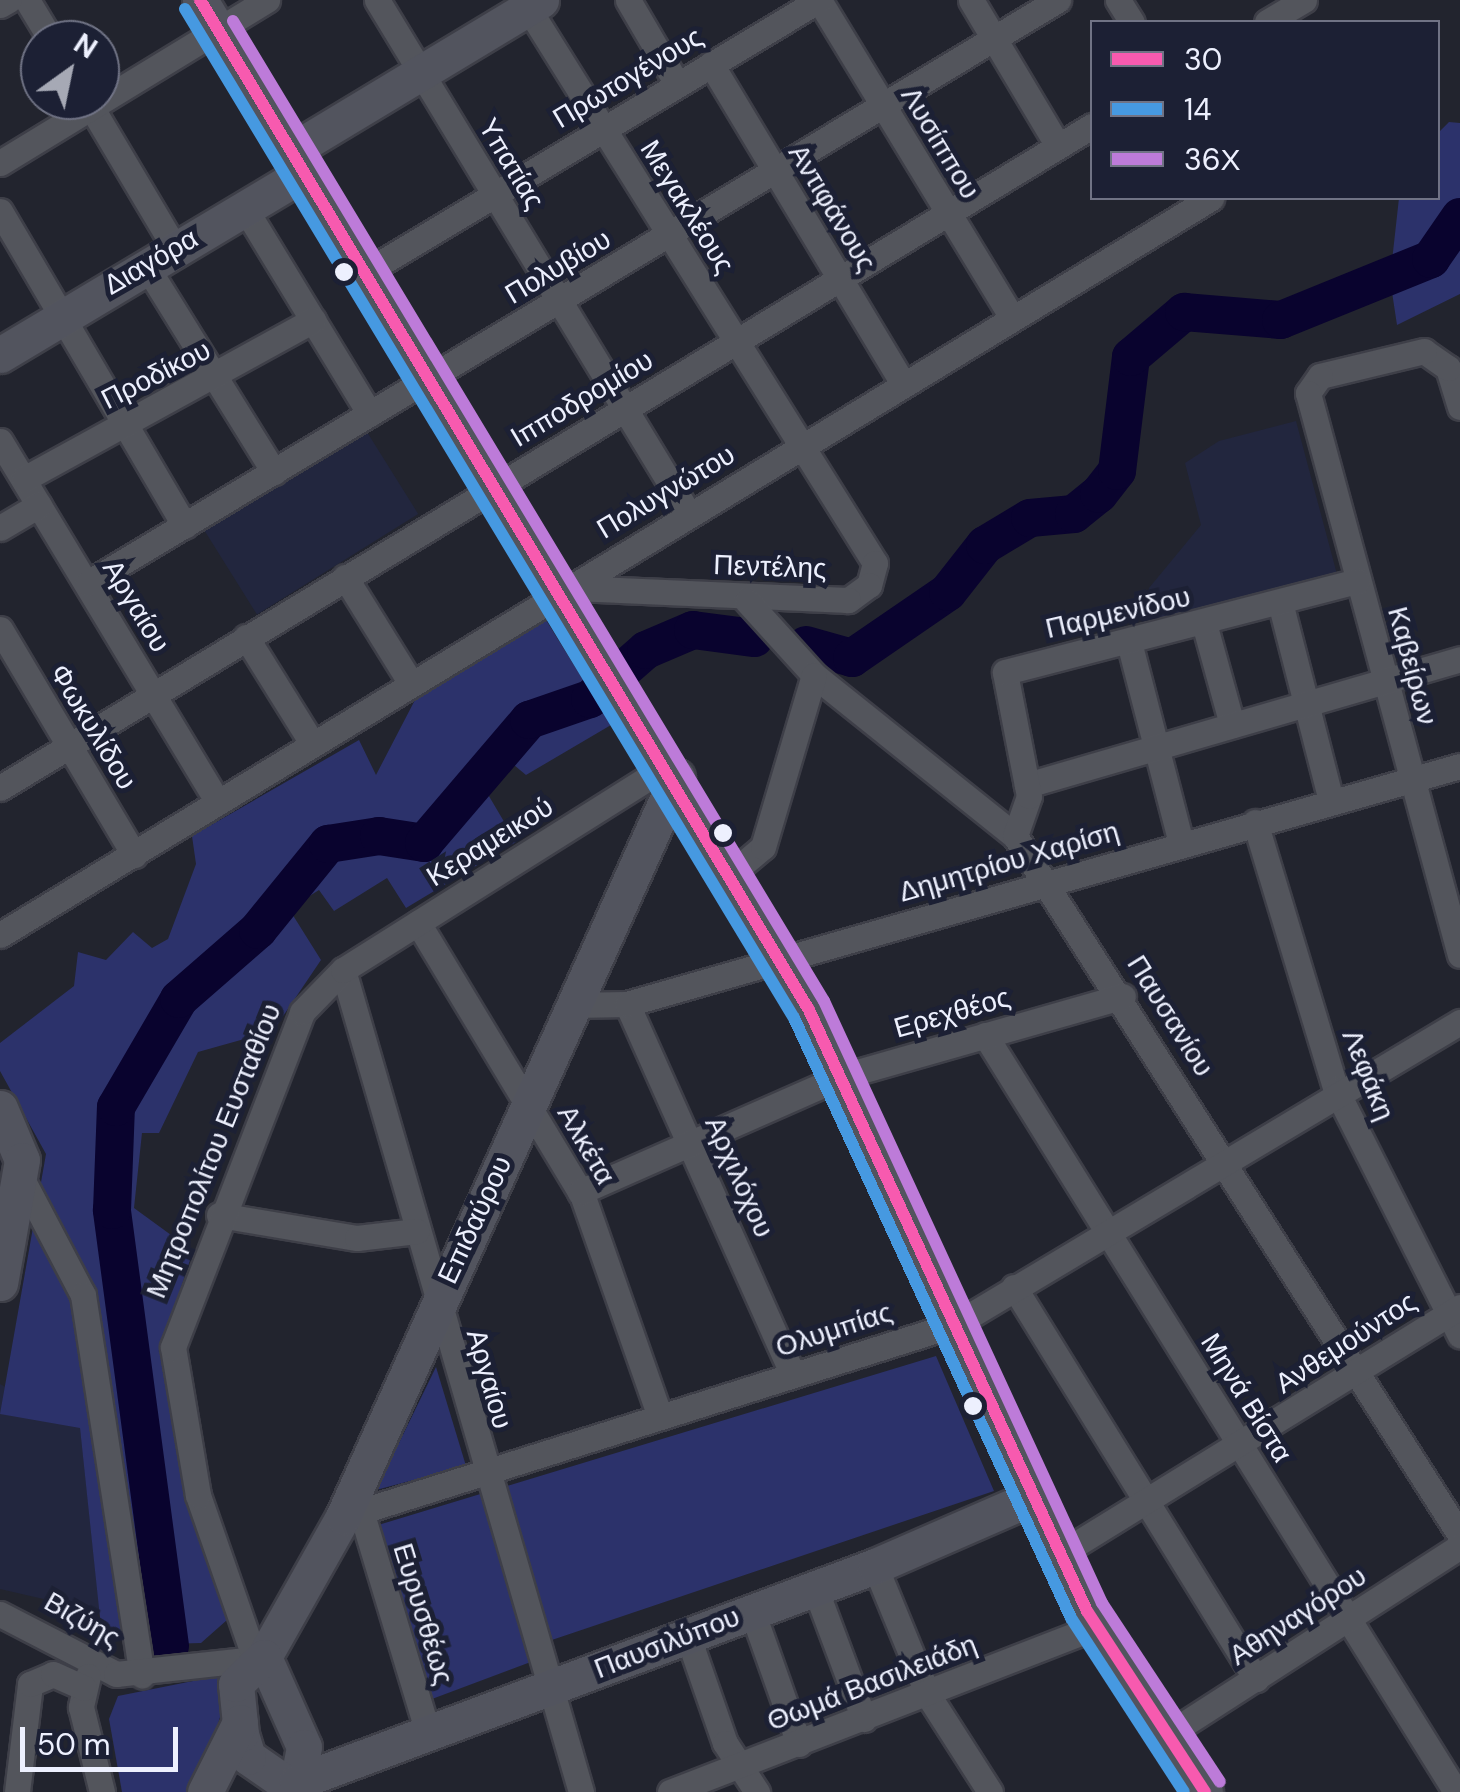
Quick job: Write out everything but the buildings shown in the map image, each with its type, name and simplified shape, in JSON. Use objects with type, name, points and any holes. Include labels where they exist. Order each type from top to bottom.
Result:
[{"type":"street","points":[[0,6],[9,0]]},
{"type":"street","points":[[120,81],[209,15],[267,0]]},
{"type":"street","name":"Υπατίας","points":[[378,0],[688,513]]},
{"type":"street","points":[[628,0],[678,84]]},
{"type":"street","name":"Πρωτογένους","points":[[366,272],[819,0]]},
{"type":"street","name":"Λυσίππου","points":[[819,0],[1011,316]]},
{"type":"street","points":[[971,0],[1058,146]]},
{"type":"street","name":"Πολυβίου","points":[[88,584],[1058,0]]},
{"type":"street","points":[[1274,15],[1304,0]]},
{"type":"street","name":"Διαγόρα","points":[[0,355],[244,207],[298,162],[421,73],[531,3]]},
{"type":"street","name":"Μεγακλέους","points":[[531,3],[602,128],[803,444]]},
{"type":"street","points":[[209,15],[673,771],[780,957],[843,1076],[1096,1627],[1205,1792]]},
{"type":"street","name":"Αντιφάνους","points":[[711,64],[903,384]]},
{"type":"street","points":[[0,163],[65,120]]},
{"type":"street","points":[[96,120],[216,379],[274,472]]},
{"type":"street","name":"Ιπποδρομίου","points":[[0,788],[1090,127]]},
{"type":"street","name":"Πολυγνώτου","points":[[0,936],[410,682],[1208,200]]},
{"type":"street","points":[[244,207],[370,414]]},
{"type":"street","points":[[0,211],[184,526]]},
{"type":"street","name":"Προδίκου","points":[[24,479],[216,379],[313,320]]},
{"type":"street","name":"Καβείρων","points":[[1460,406],[1448,368],[1424,351],[1320,376],[1308,393],[1460,956]]},
{"type":"street","name":"Αργαίου","points":[[0,441],[218,802]]},
{"type":"street","name":"Πεντέλης","points":[[562,590],[624,585],[747,601],[848,600],[874,574],[871,551],[803,444]]},
{"type":"street","points":[[0,528],[39,505]]},
{"type":"street","points":[[345,576],[410,682]]},
{"type":"street","name":"Παρμενίδου","points":[[1027,784],[1003,674],[1358,581]]},
{"type":"street","name":"Παυσανίου","points":[[747,601],[814,675],[1015,836],[1124,996],[1460,1535]]},
{"type":"street","points":[[1280,602],[1332,800]]},
{"type":"street","points":[[1204,623],[1232,725]]},
{"type":"street","name":"Φωκυλίδου","points":[[0,629],[134,855]]},
{"type":"street","points":[[246,637],[312,743]]},
{"type":"street","points":[[1129,642],[1181,843]]},
{"type":"street","points":[[1015,836],[1027,784],[1460,658]]},
{"type":"street","points":[[732,874],[763,847],[814,675]]},
{"type":"street","name":"Δημητρίου Χαρίση","points":[[573,1006],[627,1004],[780,957],[1460,766]]},
{"type":"street","name":"Κεραμεικού","points":[[343,970],[673,771]]},
{"type":"street","name":"Επιδαύρου","points":[[250,1769],[236,1684],[260,1658],[352,1514],[436,1302],[573,1006],[673,771]]},
{"type":"street","name":"Λεφάκη","points":[[1255,822],[1336,1090],[1456,1319]]},
{"type":"street","name":"Αλκέτα","points":[[418,923],[580,1192],[660,1417]]},
{"type":"street","name":"Αργαίου","points":[[343,970],[485,1472],[582,1792]]},
{"type":"street","name":"Μητροπολίτου Ευσταθίου","points":[[260,1658],[198,1495],[172,1356],[219,1215],[306,1006],[343,970]]},
{"type":"street","name":"Ερεχθέος","points":[[580,1192],[690,1140],[843,1076],[1124,996]]},
{"type":"street","name":"Αρχιλόχου","points":[[627,1004],[793,1375]]},
{"type":"street","name":"Ολυμπίας","points":[[352,1514],[956,1324],[1336,1090],[1460,1022]]},
{"type":"street","name":"Μηνά Βίστα","points":[[986,1035],[1456,1792]]},
{"type":"street","points":[[0,1108],[20,1147],[9,1191],[0,1283]]},
{"type":"street","points":[[9,1191],[83,1295],[142,1675]]},
{"type":"street","points":[[219,1215],[357,1238],[416,1231]]},
{"type":"street","points":[[1014,1287],[1256,1679]]},
{"type":"street","name":"Ανθεμούντος","points":[[1060,1554],[1148,1504],[1359,1370],[1456,1319]]},
{"type":"street","name":"Παυσιλύπου","points":[[250,1769],[428,1733],[875,1566],[1034,1497]]},
{"type":"street","name":"Ευρυσθέως","points":[[352,1514],[428,1733]]},
{"type":"street","name":"Αθηναγόρου","points":[[1167,1734],[1460,1546]]},
{"type":"street","points":[[875,1566],[928,1694],[990,1792]]},
{"type":"street","points":[[815,1588],[864,1719]]},
{"type":"street","points":[[752,1611],[800,1744]]},
{"type":"street","name":"Βιζύης","points":[[0,1614],[93,1662],[142,1675],[260,1658]]},
{"type":"street","name":"Θωμά Βασιλειάδη","points":[[670,1792],[1096,1627]]},
{"type":"street","points":[[687,1634],[740,1766],[758,1792]]},
{"type":"street","points":[[250,1769],[304,1747],[288,1693],[260,1658]]},
{"type":"street","points":[[93,1662],[84,1688],[102,1792]]},
{"type":"street","points":[[16,1792],[34,1677],[53,1674],[84,1688]]},
{"type":"shaded area","points":[[1449,122],[1460,123],[1460,294],[1397,325],[1390,279],[1399,200],[1440,200],[1440,131]]},
{"type":"shaded area","points":[[1296,421],[1338,578],[1156,626],[1149,588],[1201,525],[1185,463],[1219,441]]},
{"type":"shaded area","points":[[362,424],[418,514],[257,615],[201,525]]},
{"type":"shaded area","points":[[546,620],[611,725],[526,775],[514,765],[483,786],[516,842],[406,908],[387,878],[334,911],[319,890],[289,909],[321,960],[273,1031],[198,1052],[159,1133],[142,1133],[134,1208],[193,1251],[169,1324],[227,1620],[201,1643],[132,1645],[101,1627],[80,1428],[0,1414],[46,1154],[0,1071],[0,1043],[74,986],[78,952],[106,960],[133,932],[152,948],[168,939],[196,864],[192,836],[359,740],[376,775],[416,698]]},
{"type":"shaded area","points":[[936,1356],[994,1491],[534,1646],[536,1660],[424,1702],[375,1526]]},
{"type":"shaded area","points":[[436,1367],[466,1466],[376,1490]]},
{"type":"shaded area","points":[[0,1384],[80,1427],[100,1612],[0,1589]]},
{"type":"shaded area","points":[[233,1673],[198,1792],[122,1792],[109,1719],[118,1696]]},
{"type":"waterway","points":[[806,645],[852,658],[948,592],[985,545],[1030,518],[1074,514],[1099,494],[1117,471],[1131,357],[1184,312],[1281,320],[1431,259],[1460,217]]},
{"type":"waterway","points":[[170,1646],[112,1210],[116,1107],[179,999],[258,930],[328,844],[379,836],[424,843],[529,720],[590,699],[646,650],[693,630],[754,638]]},
{"type":"transit line","name":"30","points":[[200,0],[809,1010],[1087,1611],[1205,1792]]},
{"type":"transit line","name":"14","points":[[185,9],[794,1018],[1071,1618],[1184,1792]]},
{"type":"transit line","name":"36Χ","points":[[233,21],[824,1001],[1102,1603],[1220,1782]]}]
